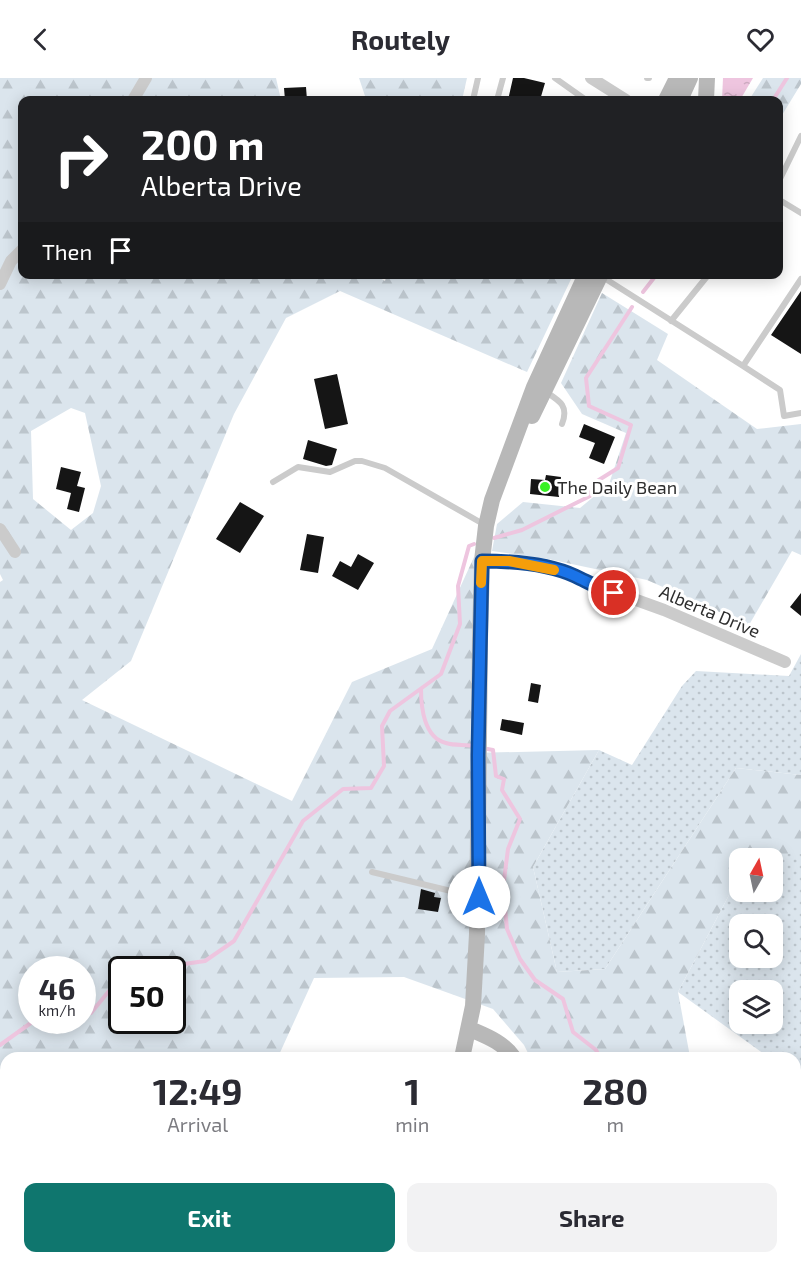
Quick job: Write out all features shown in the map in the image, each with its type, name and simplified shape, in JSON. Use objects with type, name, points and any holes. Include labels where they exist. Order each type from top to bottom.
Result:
[{"type":"main road","points":[[682,96],[690,78]]},
{"type":"main road","points":[[706,96],[707,78]]},
{"type":"main road","points":[[667,96],[673,80]]},
{"type":"main road","points":[[464,1052],[473,1006],[479,897],[482,561],[486,525],[503,470],[594,279]]},
{"type":"main road","points":[[470,1029],[490,1037],[510,1052]]},
{"type":"street","points":[[135,96],[146,78]]},
{"type":"street","points":[[591,78],[620,96]]},
{"type":"street","points":[[0,284],[11,261],[18,254]]},
{"type":"street","points":[[0,529],[15,552]]},
{"type":"street","name":"Alberta Drive","points":[[482,561],[509,561],[574,575],[599,589],[664,610],[785,662]]},
{"type":"lane","points":[[474,96],[478,78]]},
{"type":"lane","points":[[498,96],[503,78]]},
{"type":"lane","points":[[555,78],[580,96]]},
{"type":"lane","points":[[783,173],[801,136]]},
{"type":"lane","points":[[783,202],[801,213]]},
{"type":"lane","points":[[603,279],[780,390],[784,416],[801,413]]},
{"type":"lane","points":[[671,321],[705,279]]},
{"type":"lane","points":[[743,366],[801,279]]},
{"type":"lane","points":[[540,389],[561,402],[565,415],[562,424]]},
{"type":"lane","points":[[273,482],[298,467],[330,472],[355,461],[362,461],[385,468],[486,525]]},
{"type":"lane","points":[[372,872],[479,897]]},
{"type":"green space","points":[[0,78],[276,78],[280,96],[18,96],[18,279],[382,279],[385,281],[386,279],[571,279],[527,372],[340,291],[286,318],[234,414],[131,661],[82,700],[292,801],[352,682],[432,649],[474,557],[471,753],[599,750],[533,867],[557,972],[605,969],[736,768],[801,775],[801,854],[783,854],[783,848],[729,848],[729,895],[678,992],[689,1052],[528,1052],[493,1009],[404,977],[314,978],[280,1052],[0,1052],[0,582],[3,580],[0,574]],"holes":[[[71,408],[85,413],[101,486],[93,513],[71,530],[33,499],[31,431]]]},
{"type":"green space","points":[[359,78],[467,78],[463,96],[365,96]]},
{"type":"green space","points":[[763,78],[801,78],[801,84],[783,113],[783,96],[752,96]]},
{"type":"green space","points":[[602,293],[668,334],[657,360],[757,429],[801,424],[801,555],[792,551],[749,625],[647,580],[548,559],[492,551],[497,524],[523,502],[580,508],[609,484],[626,433],[582,414],[561,383]]},
{"type":"green space","points":[[801,654],[801,775],[736,768],[605,969],[557,972],[533,867],[599,750],[632,765],[682,686],[696,671],[789,676]]},
{"type":"green space","points":[[783,854],[801,854],[801,1052],[761,1052],[736,1034],[783,1034],[783,980],[729,980],[729,1029],[678,992],[729,895],[729,902],[783,902]]},
{"type":"water","points":[[723,78],[753,78],[742,96],[722,96]]},
{"type":"building","points":[[513,78],[545,83],[541,96],[509,96]]},
{"type":"building","points":[[306,87],[307,96],[285,96],[284,88]]},
{"type":"building","points":[[801,291],[801,354],[771,335]]},
{"type":"building","points":[[337,374],[348,424],[325,429],[314,379]]},
{"type":"building","points":[[584,424],[615,437],[604,464],[589,458],[595,443],[579,437]]},
{"type":"building","points":[[308,440],[337,449],[332,465],[326,466],[303,459]]},
{"type":"building","points":[[61,467],[81,472],[77,486],[85,488],[79,512],[67,509],[71,493],[56,489]]},
{"type":"building","name":"The Daily Bean","points":[[546,475],[561,477],[559,497],[530,494],[531,479],[545,480]]},
{"type":"building","points":[[240,502],[264,516],[240,553],[216,539]]},
{"type":"building","points":[[307,534],[324,537],[318,573],[300,570]]},
{"type":"building","points":[[358,554],[374,563],[358,590],[332,576],[340,561],[351,567]]},
{"type":"building","points":[[801,593],[801,616],[790,607]]},
{"type":"building","points":[[531,683],[541,685],[538,703],[528,701]]},
{"type":"building","points":[[502,719],[524,723],[522,735],[500,730]]},
{"type":"building","points":[[421,889],[435,893],[434,897],[441,898],[438,912],[418,909]]},
{"type":"waterway","points":[[776,96],[787,78]]},
{"type":"waterway","points":[[643,292],[653,279]]},
{"type":"waterway","points":[[494,538],[522,530],[590,496],[594,483],[618,468],[631,425],[589,406],[586,378],[632,307]]},
{"type":"waterway","points":[[186,964],[205,961],[234,941],[303,821],[343,789],[371,788],[384,766],[382,726],[390,711],[441,674],[460,624],[458,586],[469,546],[474,544]]},
{"type":"waterway","points":[[421,689],[425,721],[433,735],[449,744],[475,746]]},
{"type":"waterway","points":[[482,748],[493,750],[496,776],[504,779],[502,790],[520,819],[508,849],[503,888],[507,929],[520,959],[535,980],[563,999],[573,1032],[597,1052]]},
{"type":"waterway","points":[[96,1007],[108,992]]},
{"type":"waterway","points":[[0,1045],[18,1032]]},
{"type":"slow traffic","points":[[481,583],[482,561],[509,561],[554,570]]},
{"type":"place","name":"The Daily Bean","points":[[545,487]]},
{"type":"route","points":[[479,897],[478,755],[482,561],[509,561],[537,566],[574,575],[599,589],[614,593]]}]
